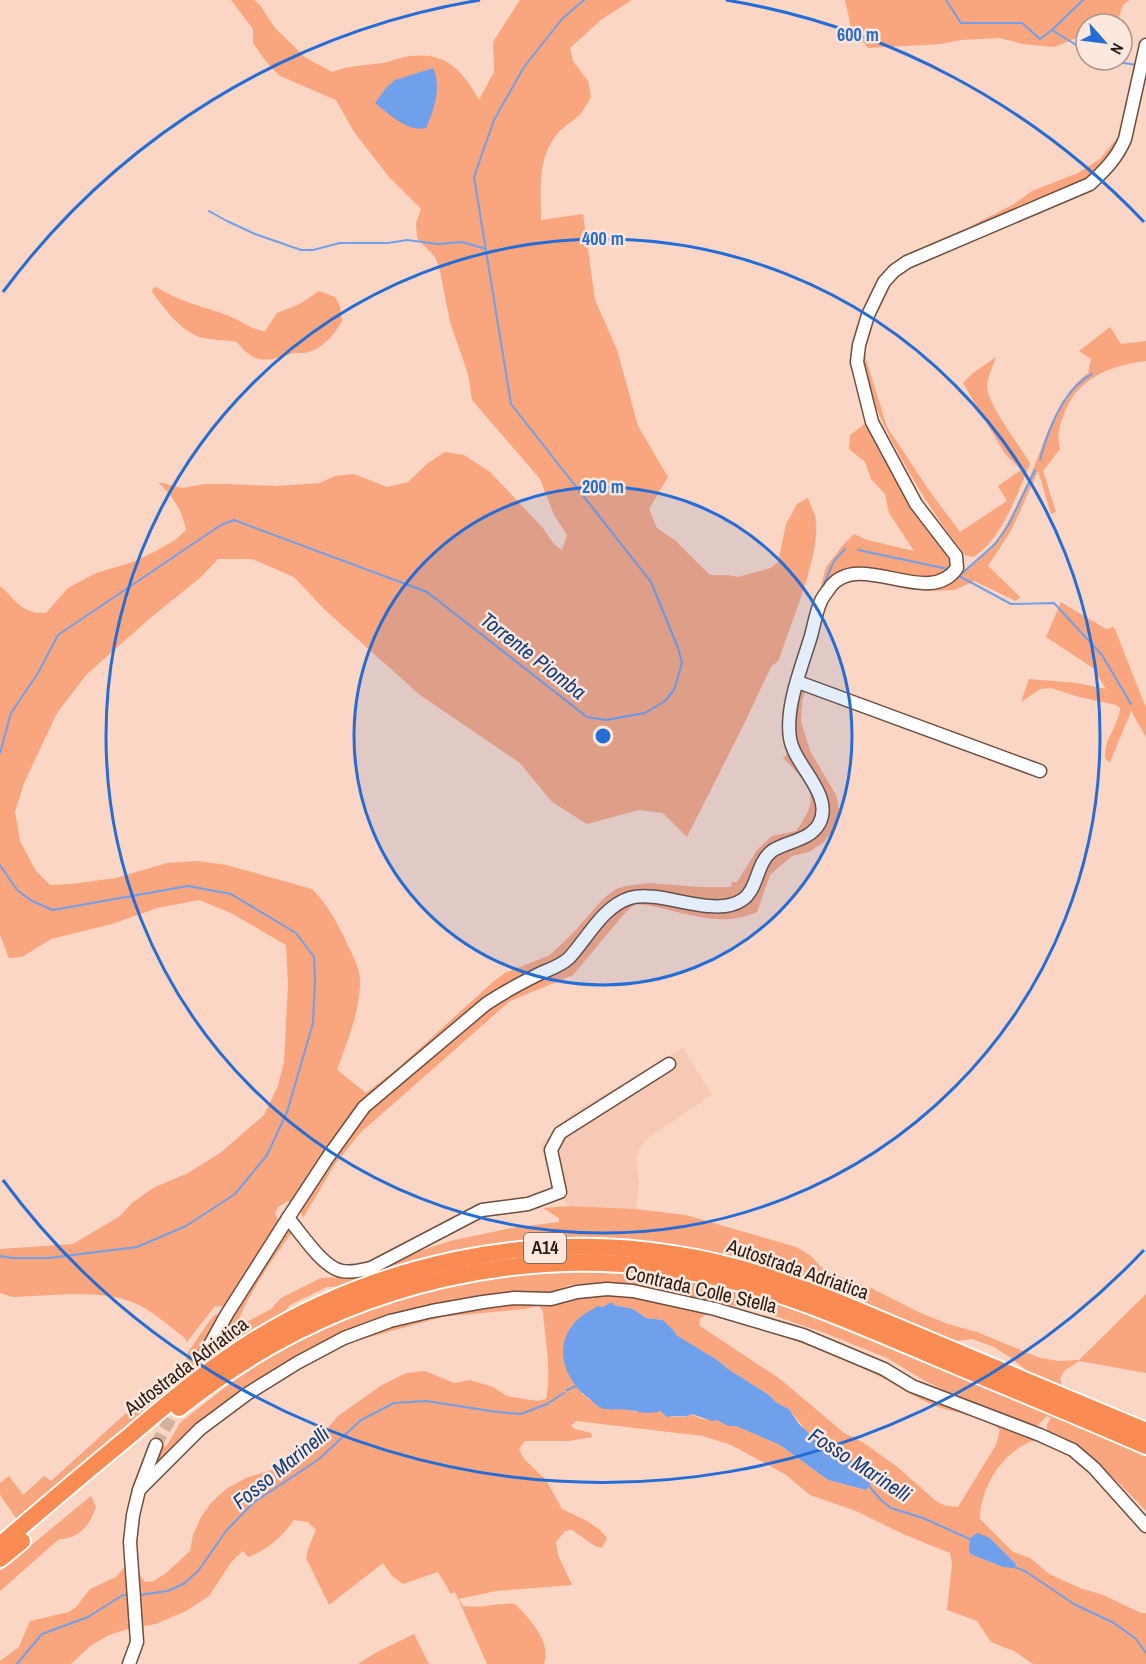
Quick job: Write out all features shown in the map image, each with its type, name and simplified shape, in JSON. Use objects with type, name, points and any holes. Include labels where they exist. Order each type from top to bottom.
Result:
[{"type":"highway","name":"Autostrada Adriatica","points":[[0,1545],[170,1401],[225,1359],[276,1327],[316,1306],[378,1281],[452,1261],[512,1251],[580,1247],[630,1249],[675,1254],[733,1266],[804,1288],[1146,1431]]},
{"type":"highway","name":"Autostrada Adriatica","points":[[0,1559],[183,1405],[241,1363],[272,1344],[327,1317],[382,1295],[440,1280],[513,1267],[547,1264],[632,1265],[715,1278],[755,1287],[826,1311],[1146,1446]]},
{"type":"street","points":[[201,1361],[227,1314],[288,1218],[364,1107],[486,1004],[507,990],[567,960],[613,908],[629,898],[649,896],[696,904],[732,905],[743,900],[772,851],[806,836],[818,826],[824,812],[820,796],[796,757],[790,739],[789,716],[820,602],[833,584],[850,575],[924,583],[940,582],[951,578],[957,568],[956,556],[916,504],[872,422],[857,362],[858,345],[868,315],[884,282],[906,262],[1090,184],[1106,170],[1119,153],[1127,132],[1146,45]]},
{"type":"street","points":[[798,682],[1040,771]]},
{"type":"street","points":[[288,1218],[330,1266],[341,1271],[354,1272],[371,1268],[482,1210],[528,1204],[546,1199],[560,1192],[551,1150],[560,1133],[669,1064]]},
{"type":"street","name":"Contrada Colle Stella","points":[[139,1490],[200,1429],[247,1394],[297,1363],[344,1338],[390,1321],[432,1311],[514,1298],[551,1299],[577,1292],[607,1288],[633,1291],[715,1309],[803,1335],[884,1369],[912,1386],[1073,1450],[1094,1468],[1146,1526]]},
{"type":"street","points":[[129,1664],[137,1642],[130,1542],[133,1515],[139,1490],[156,1445]]},
{"type":"shaded area","points":[[231,0],[254,0],[260,5],[275,28],[306,58],[332,72],[403,57],[434,57],[452,65],[466,80],[479,100],[494,72],[493,42],[520,0],[632,0],[602,19],[570,48],[573,61],[588,81],[591,97],[581,113],[554,138],[545,157],[541,178],[541,220],[583,214],[595,300],[617,350],[638,426],[668,477],[649,509],[657,528],[676,541],[710,575],[738,577],[771,568],[778,562],[786,524],[797,504],[808,498],[815,516],[816,531],[810,567],[779,660],[771,667],[687,837],[663,813],[639,810],[587,824],[552,802],[520,763],[420,695],[325,610],[294,577],[252,559],[218,559],[201,577],[86,675],[57,713],[24,783],[15,812],[20,841],[36,871],[50,885],[116,878],[167,863],[197,861],[226,865],[312,889],[333,917],[358,968],[360,990],[358,1002],[353,1025],[337,1070],[366,1093],[397,1069],[494,981],[505,973],[550,955],[603,899],[616,889],[650,883],[731,887],[732,882],[737,882],[757,850],[772,836],[796,831],[809,809],[811,800],[806,784],[783,758],[788,753],[784,738],[784,722],[826,567],[854,534],[867,540],[914,551],[889,513],[885,494],[871,479],[865,462],[849,449],[850,435],[866,423],[952,554],[952,565],[937,579],[913,578],[863,566],[845,570],[828,583],[787,716],[818,797],[816,825],[771,849],[748,888],[731,902],[629,896],[565,958],[505,988],[362,1105],[294,1205],[288,1201],[278,1207],[275,1214],[281,1225],[227,1307],[215,1306],[186,1343],[186,1339],[153,1314],[139,1305],[119,1298],[89,1294],[12,1297],[0,1293],[0,1249],[73,1244],[120,1216],[132,1203],[153,1188],[188,1173],[220,1153],[264,1115],[278,1086],[284,1062],[288,985],[286,945],[231,913],[199,900],[157,908],[112,924],[51,939],[22,957],[9,958],[0,935],[0,586],[25,609],[46,613],[68,588],[96,573],[133,562],[175,540],[186,530],[182,516],[176,504],[158,482],[182,488],[205,484],[277,486],[320,483],[335,476],[354,474],[387,487],[408,482],[428,463],[445,452],[464,455],[490,472],[542,527],[554,544],[562,550],[567,535],[554,515],[540,479],[472,400],[468,374],[450,322],[439,266],[435,257],[417,238],[416,223],[421,209],[389,177],[354,132],[336,100],[280,76],[268,64],[253,43],[253,29]],"holes":[[[433,68],[437,84],[375,103],[424,71]]]},
{"type":"shaded area","points":[[845,0],[1130,0],[1123,5],[1121,12],[1074,12],[1074,39],[1054,47],[1023,44],[1000,38],[868,48],[851,28]]},
{"type":"shaded area","points":[[1127,106],[1124,133],[1096,176],[1015,213],[971,226],[1014,204],[1032,191],[1078,173],[1100,159],[1118,137]]},
{"type":"shaded area","points":[[156,287],[181,300],[265,331],[277,313],[300,304],[319,291],[335,297],[340,306],[342,321],[331,337],[316,349],[274,359],[260,359],[249,354],[237,342],[199,337],[185,329],[152,292]]},
{"type":"shaded area","points":[[1110,327],[1121,344],[1146,341],[1146,361],[1106,371],[1095,377],[1076,393],[1068,404],[1059,430],[1060,449],[1043,471],[1056,512],[1051,514],[1038,471],[1012,529],[988,566],[1020,597],[1016,601],[974,581],[955,590],[931,591],[868,581],[940,585],[954,582],[989,549],[999,537],[1018,503],[1055,416],[1069,392],[1088,373],[1091,359],[1079,351]]},
{"type":"shaded area","points":[[863,350],[887,427],[960,532],[1007,501],[998,486],[1021,470],[1005,454],[963,383],[996,357],[987,385],[988,393],[1030,463],[1001,527],[983,549],[973,557],[965,555],[938,518],[892,442],[871,391]]},
{"type":"shaded area","points":[[1061,602],[1106,629],[1114,627],[1146,708],[1146,737],[1131,711],[1110,762],[1106,760],[1105,754],[1119,715],[1120,708],[1116,705],[1051,688],[1040,689],[1021,702],[1029,679],[1077,683],[1106,689],[1093,668],[1046,637]]},
{"type":"shaded area","points":[[803,686],[806,688],[801,721],[810,751],[836,795],[840,812],[836,826],[823,843],[809,852],[792,856],[770,875],[757,912],[742,917],[712,919],[635,904],[573,975],[510,1001],[360,1133],[335,1164],[303,1218],[300,1210],[332,1160],[368,1111],[489,1008],[570,965],[598,930],[621,909],[630,904],[642,902],[706,911],[735,910],[752,899],[772,859],[809,840],[822,830],[829,814],[829,805],[822,787],[799,749],[795,733],[796,713]]},
{"type":"shaded area","points":[[683,1048],[712,1095],[645,1140],[636,1157],[639,1182],[636,1209],[570,1206],[554,1191],[540,1146],[571,1114]]},
{"type":"shaded area","points":[[570,1206],[635,1209],[686,1215],[796,1247],[811,1256],[825,1271],[871,1288],[918,1312],[977,1332],[1040,1358],[1059,1361],[1079,1360],[1146,1294],[1146,1373],[1079,1361],[1064,1371],[1060,1379],[1062,1385],[1028,1372],[994,1347],[972,1339],[955,1341],[845,1294],[737,1259],[618,1241],[588,1239],[534,1241],[470,1250],[404,1265],[341,1287],[327,1287],[290,1305],[280,1318],[208,1365],[210,1355],[232,1317],[288,1232],[293,1231],[253,1290],[235,1328],[271,1309],[281,1298],[319,1279],[347,1277],[419,1248],[420,1251],[450,1241],[511,1228],[559,1222],[559,1218],[543,1208]]},
{"type":"shaded area","points":[[609,1271],[650,1274],[750,1292],[809,1312],[1146,1452],[1146,1511],[1088,1456],[1047,1431],[1047,1424],[1051,1418],[1047,1416],[1036,1427],[966,1401],[925,1381],[887,1358],[766,1313],[650,1287],[593,1283],[569,1285],[551,1293],[515,1292],[480,1295],[387,1315],[363,1323],[272,1370],[217,1409],[157,1466],[154,1464],[157,1454],[163,1446],[166,1447],[180,1423],[224,1388],[265,1360],[323,1328],[388,1302],[463,1283],[534,1272]]},
{"type":"shaded area","points":[[607,1290],[774,1326],[1039,1439],[1015,1450],[1005,1459],[984,1494],[980,1519],[1013,1552],[1030,1558],[1049,1574],[1141,1613],[1146,1613],[1146,1664],[1033,1664],[1014,1651],[991,1642],[977,1621],[947,1610],[952,1564],[950,1553],[903,1534],[856,1511],[810,1495],[785,1474],[731,1445],[703,1436],[576,1421],[571,1426],[591,1433],[592,1437],[569,1441],[525,1441],[519,1449],[524,1459],[546,1480],[562,1509],[587,1521],[607,1538],[602,1548],[595,1546],[572,1530],[565,1531],[556,1542],[558,1555],[572,1585],[496,1591],[459,1599],[463,1606],[470,1607],[515,1604],[532,1623],[542,1639],[546,1656],[544,1664],[487,1664],[455,1592],[451,1594],[438,1572],[403,1584],[392,1576],[383,1563],[329,1605],[306,1558],[316,1530],[308,1522],[294,1520],[269,1546],[248,1557],[243,1551],[232,1561],[209,1596],[186,1611],[156,1624],[131,1628],[109,1635],[90,1646],[71,1664],[0,1664],[0,1661],[19,1647],[30,1621],[69,1612],[90,1589],[116,1577],[127,1564],[138,1561],[138,1571],[146,1582],[154,1581],[166,1573],[190,1551],[193,1535],[201,1517],[211,1503],[226,1489],[246,1478],[300,1461],[338,1416],[382,1385],[406,1373],[425,1371],[454,1383],[470,1380],[493,1387],[507,1396],[537,1401],[546,1399],[548,1355],[543,1311],[539,1306],[442,1317],[334,1347],[330,1346],[406,1318]],"holes":[[[612,1302],[614,1305],[633,1309],[646,1318],[663,1320],[675,1335],[717,1360],[789,1409],[807,1432],[842,1455],[865,1490],[828,1480],[780,1445],[736,1426],[728,1426],[717,1420],[701,1419],[692,1414],[684,1417],[667,1417],[660,1411],[635,1412],[627,1409],[601,1408],[582,1394],[572,1325],[598,1306],[602,1307]],[[707,1313],[714,1314],[775,1333],[836,1356],[928,1403],[993,1424],[1000,1430],[996,1445],[958,1507],[937,1502],[896,1466],[864,1443],[844,1433],[780,1379],[700,1326],[699,1320]],[[990,1538],[1016,1564],[1003,1567],[970,1554]]]},
{"type":"shaded area","points":[[217,1314],[220,1316],[183,1384],[18,1521],[0,1495],[0,1483],[9,1476],[23,1495],[44,1476],[51,1481],[188,1357],[188,1352],[213,1316]]},
{"type":"shaded area","points":[[91,1496],[96,1507],[91,1519],[83,1529],[73,1536],[59,1539],[0,1591],[0,1571]]},
{"type":"shaded area","points":[[414,1634],[429,1664],[358,1664],[377,1652]]},
{"type":"water","points":[[433,68],[437,90],[432,114],[426,128],[412,128],[405,125],[375,103],[395,80]]},
{"type":"water","points":[[612,1302],[614,1305],[633,1309],[646,1318],[663,1320],[676,1335],[789,1409],[799,1424],[812,1436],[816,1436],[819,1441],[824,1441],[872,1473],[872,1481],[866,1490],[828,1480],[780,1445],[717,1420],[712,1421],[692,1414],[667,1417],[660,1411],[644,1413],[626,1409],[604,1409],[598,1406],[582,1392],[569,1375],[563,1356],[564,1346],[566,1336],[577,1320],[598,1306],[602,1307]]},
{"type":"water","points":[[978,1533],[990,1538],[1016,1564],[1014,1568],[1003,1567],[970,1554],[970,1541]]},
{"type":"waterway","name":"Torrente Piomba","points":[[0,753],[11,713],[38,673],[58,635],[221,525],[234,520],[427,592],[587,717],[606,720],[645,713],[665,701],[674,690],[682,663],[651,582],[511,404],[474,177],[494,120],[524,67],[562,19],[584,0]]},
{"type":"waterway","name":"Torrente Piomba","points":[[946,0],[961,23],[1022,23],[1040,39],[1083,0]]},
{"type":"waterway","points":[[1052,30],[1074,44]]},
{"type":"waterway","points":[[209,211],[255,234],[301,250],[313,250],[340,243],[388,243],[407,240],[437,244],[462,242],[486,249]]},
{"type":"waterway","points":[[1040,460],[1058,411],[1073,390],[1092,374]]},
{"type":"waterway","points":[[959,576],[995,544],[1008,526],[1035,470]]},
{"type":"waterway","points":[[823,586],[834,561],[845,549]]},
{"type":"waterway","points":[[858,550],[948,569]]},
{"type":"waterway","points":[[959,576],[1011,604],[1054,603],[1102,655],[1131,704]]},
{"type":"waterway","name":"Torrente Piomba","points":[[0,865],[17,890],[32,901],[53,910],[188,886],[231,894],[296,933],[314,957],[315,980],[313,1023],[287,1112],[267,1155],[235,1194],[186,1226],[137,1247],[49,1258],[0,1256]]},
{"type":"waterway","name":"Fosso Marinelli","points":[[567,1390],[576,1386]]},
{"type":"waterway","name":"Fosso Marinelli","points":[[139,1595],[168,1591],[185,1583],[199,1570],[226,1531],[253,1503],[319,1459],[361,1420],[394,1403],[426,1401],[521,1414],[547,1404],[564,1393]]},
{"type":"waterway","name":"Fosso Marinelli","points":[[868,1485],[891,1508],[923,1518],[972,1540]]},
{"type":"waterway","name":"Fosso Marinelli","points":[[1012,1566],[1025,1571],[1074,1604],[1114,1623],[1136,1639],[1146,1653]]},
{"type":"waterway","name":"Fosso Marinelli","points":[[17,1664],[42,1634],[88,1617],[123,1595],[130,1595]]},
{"type":"tunnel","points":[[156,1445],[181,1399]]}]
